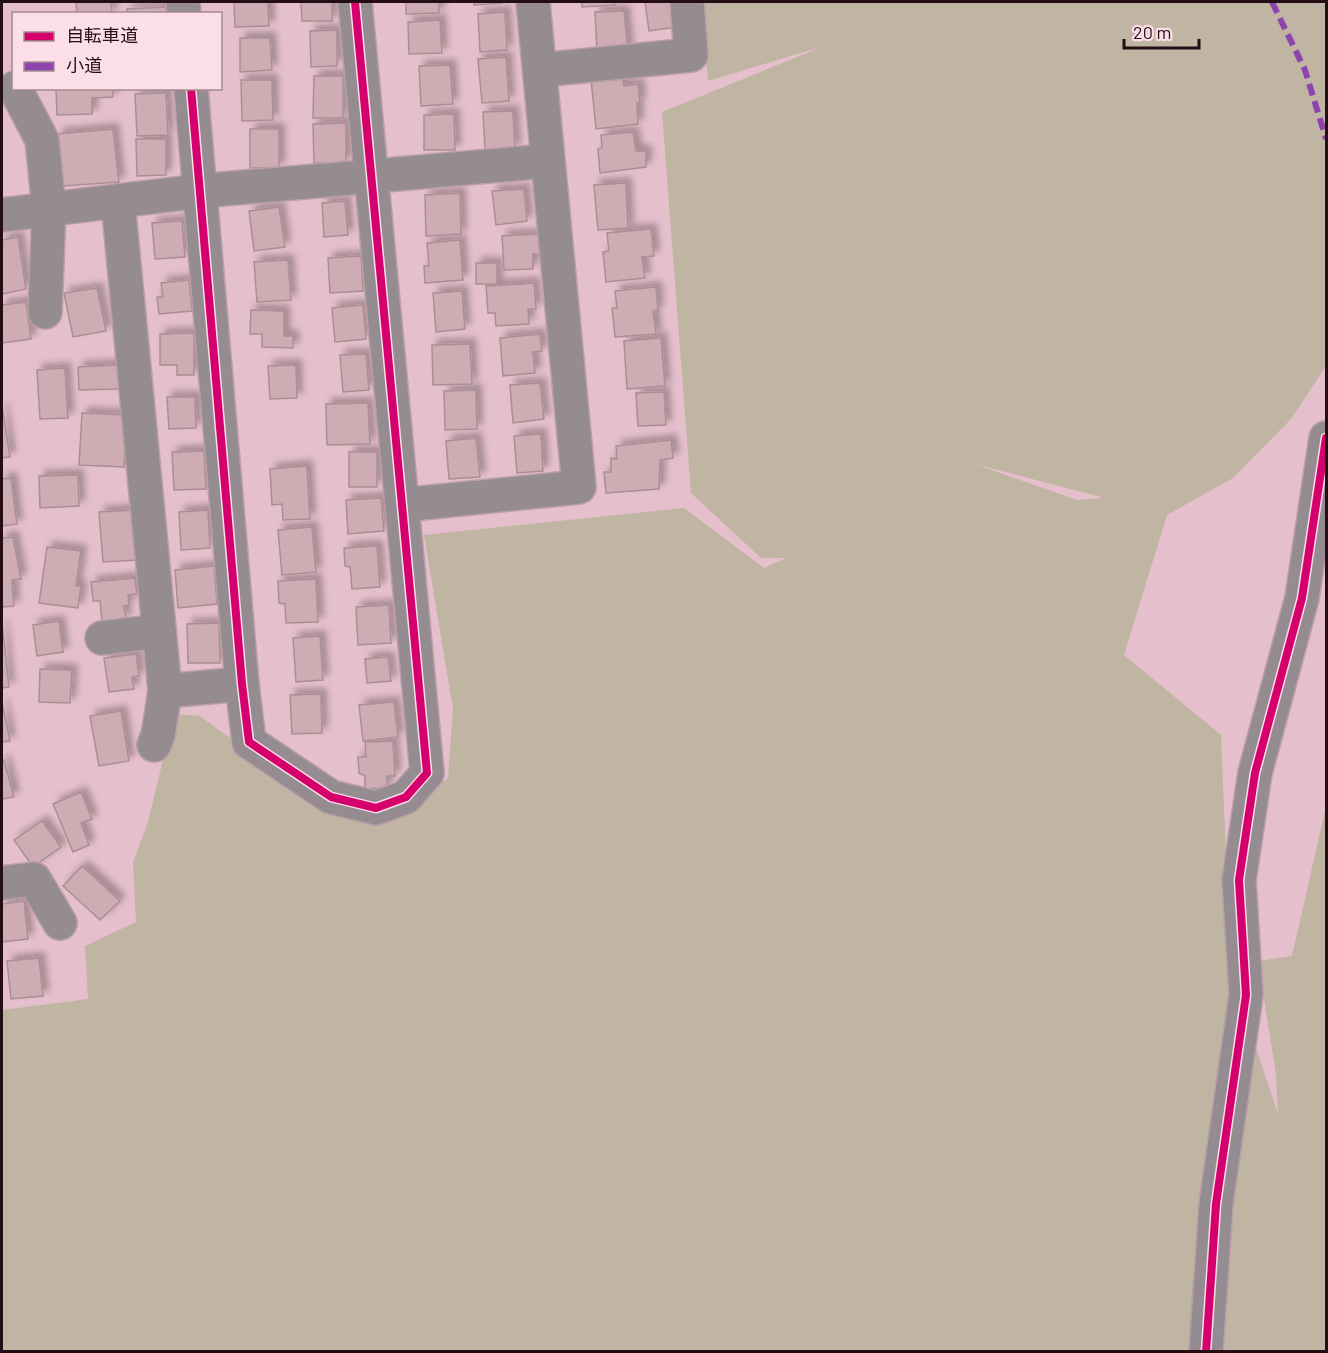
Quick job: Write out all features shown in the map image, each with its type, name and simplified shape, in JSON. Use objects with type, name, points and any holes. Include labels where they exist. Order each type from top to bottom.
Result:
[{"type":"street","points":[[191,90],[242,684],[249,742],[331,797],[376,808],[406,796],[427,773],[355,2]]},
{"type":"street","points":[[402,505],[579,486],[533,2]]},
{"type":"street","points":[[541,70],[691,55],[687,2]]},
{"type":"street","points":[[2,65],[12,83]]},
{"type":"street","points":[[16,90],[42,140],[49,208],[45,312]]},
{"type":"street","points":[[2,215],[200,191],[547,161]]},
{"type":"street","points":[[118,202],[165,691],[158,735],[153,745]]},
{"type":"street","points":[[1206,1352],[1216,1204],[1246,995],[1239,880],[1255,772],[1302,598],[1326,438]]},
{"type":"street","points":[[102,638],[159,631]]},
{"type":"street","points":[[165,691],[242,684]]},
{"type":"street","points":[[2,883],[34,879],[60,923]]},
{"type":"shaded area","points":[[700,2],[1326,2],[1326,366],[1291,419],[1233,478],[1167,515],[1124,655],[1221,735],[1234,1053],[1243,1009],[1278,1114],[1276,1074],[1258,961],[1292,956],[1326,806],[1326,1351],[2,1351],[2,1010],[88,999],[85,946],[136,922],[133,862],[148,822],[174,714],[200,716],[313,799],[381,824],[448,778],[453,709],[424,535],[684,508],[764,568],[786,558],[761,558],[691,493],[662,112],[824,46],[708,81]],"holes":[[[975,464],[1101,497],[1077,500]]]},
{"type":"building","points":[[76,2],[111,2],[112,12],[77,12]]},
{"type":"building","points":[[234,2],[268,2],[269,26],[235,27]]},
{"type":"building","points":[[301,2],[332,2],[332,21],[302,21]]},
{"type":"building","points":[[406,2],[439,2],[439,13],[406,14]]},
{"type":"building","points":[[474,2],[502,2],[502,3],[474,5]]},
{"type":"building","points":[[582,2],[615,2],[615,5],[582,7]]},
{"type":"building","points":[[645,2],[672,2],[676,27],[649,31]]},
{"type":"building","points":[[166,7],[166,12],[127,12],[127,9]]},
{"type":"building","points":[[624,11],[628,50],[597,51],[595,12]]},
{"type":"building","points":[[505,12],[507,50],[480,52],[478,14]]},
{"type":"building","points":[[440,20],[442,53],[409,54],[408,22]]},
{"type":"building","points":[[337,30],[337,66],[311,67],[310,31]]},
{"type":"building","points":[[240,38],[270,38],[272,70],[240,72]]},
{"type":"building","points":[[506,57],[509,101],[482,103],[478,59]]},
{"type":"building","points":[[450,65],[453,104],[421,106],[419,66]]},
{"type":"building","points":[[314,76],[343,76],[343,118],[313,118]]},
{"type":"building","points":[[622,76],[624,86],[638,84],[640,102],[637,103],[638,124],[596,129],[591,79]]},
{"type":"building","points":[[241,80],[272,80],[273,120],[242,121]]},
{"type":"building","points":[[56,90],[113,90],[113,97],[92,98],[92,114],[57,115]]},
{"type":"building","points":[[166,93],[168,135],[137,136],[135,94]]},
{"type":"building","points":[[513,111],[515,149],[485,150],[483,112]]},
{"type":"building","points":[[454,114],[455,150],[424,150],[424,115]]},
{"type":"building","points":[[346,123],[346,163],[314,163],[313,124]]},
{"type":"building","points":[[113,129],[119,182],[63,186],[57,134]]},
{"type":"building","points":[[250,129],[279,129],[279,168],[250,168]]},
{"type":"building","points":[[633,132],[636,151],[646,151],[646,167],[600,173],[598,149],[602,148],[601,135]]},
{"type":"building","points":[[136,139],[166,139],[166,175],[137,176]]},
{"type":"building","points":[[626,183],[628,228],[598,230],[594,185]]},
{"type":"building","points":[[524,189],[527,221],[496,225],[492,191]]},
{"type":"building","points":[[460,193],[461,234],[426,236],[425,195]]},
{"type":"building","points":[[345,201],[348,235],[324,237],[322,203]]},
{"type":"building","points":[[279,207],[285,247],[254,251],[249,211]]},
{"type":"building","points":[[182,221],[185,257],[155,259],[152,223]]},
{"type":"building","points":[[651,229],[654,256],[642,257],[645,278],[606,282],[603,252],[609,251],[607,233]]},
{"type":"building","points":[[539,234],[541,254],[533,254],[533,269],[504,270],[502,236]]},
{"type":"building","points":[[18,237],[26,289],[2,294],[2,240]]},
{"type":"building","points":[[460,240],[463,280],[425,283],[424,266],[429,266],[427,243]]},
{"type":"building","points":[[361,256],[363,291],[330,293],[328,258]]},
{"type":"building","points":[[288,260],[291,300],[257,302],[254,262]]},
{"type":"building","points":[[476,263],[497,263],[497,284],[476,284]]},
{"type":"building","points":[[189,280],[192,311],[159,314],[157,297],[163,297],[161,283]]},
{"type":"building","points":[[534,283],[536,309],[528,309],[529,324],[496,326],[495,313],[488,313],[486,286]]},
{"type":"building","points":[[656,287],[658,310],[653,311],[656,334],[615,337],[612,308],[617,308],[615,291]]},
{"type":"building","points":[[97,288],[106,331],[73,337],[64,293]]},
{"type":"building","points":[[462,291],[465,329],[436,332],[433,293]]},
{"type":"building","points":[[26,302],[31,339],[2,343],[2,305]]},
{"type":"building","points":[[363,305],[366,339],[335,342],[332,308]]},
{"type":"building","points":[[251,310],[284,311],[284,336],[293,336],[293,348],[262,347],[262,334],[250,334]]},
{"type":"building","points":[[194,333],[194,375],[177,375],[177,365],[160,365],[160,334]]},
{"type":"building","points":[[540,334],[542,351],[533,352],[535,373],[503,376],[500,338]]},
{"type":"building","points":[[661,338],[665,386],[627,389],[624,341]]},
{"type":"building","points":[[470,344],[472,384],[433,385],[432,345]]},
{"type":"building","points":[[366,354],[369,390],[343,392],[340,355]]},
{"type":"building","points":[[118,365],[119,389],[79,390],[78,367]]},
{"type":"building","points":[[296,365],[297,398],[270,399],[268,366]]},
{"type":"building","points":[[65,368],[68,418],[40,419],[37,370]]},
{"type":"building","points":[[540,383],[544,419],[513,423],[510,385]]},
{"type":"building","points":[[476,390],[477,429],[445,430],[444,391]]},
{"type":"building","points":[[664,392],[666,425],[638,426],[636,393]]},
{"type":"building","points":[[167,397],[195,397],[196,428],[169,429]]},
{"type":"building","points":[[368,403],[370,444],[327,445],[326,404]]},
{"type":"building","points":[[2,406],[10,457],[2,458]]},
{"type":"building","points":[[82,413],[126,415],[124,467],[79,465]]},
{"type":"building","points":[[541,434],[543,471],[517,473],[514,436]]},
{"type":"building","points":[[476,438],[480,477],[449,479],[446,441]]},
{"type":"building","points":[[671,440],[673,458],[660,460],[659,489],[606,493],[604,472],[611,472],[611,458],[617,459],[616,446]]},
{"type":"building","points":[[204,451],[206,489],[174,490],[172,452]]},
{"type":"building","points":[[349,452],[377,452],[377,487],[349,487]]},
{"type":"building","points":[[307,466],[310,519],[283,520],[282,504],[272,505],[270,469]]},
{"type":"building","points":[[78,475],[79,506],[40,508],[39,476]]},
{"type":"building","points":[[11,478],[17,524],[2,526],[2,479]]},
{"type":"building","points":[[381,498],[384,531],[348,534],[346,500]]},
{"type":"building","points":[[134,510],[137,560],[103,562],[99,512]]},
{"type":"building","points":[[208,510],[210,548],[181,550],[179,512]]},
{"type":"building","points":[[312,527],[316,572],[282,575],[278,530]]},
{"type":"building","points":[[13,537],[21,579],[12,580],[14,606],[2,607],[2,538]]},
{"type":"building","points":[[377,546],[380,587],[352,589],[350,567],[345,566],[344,548]]},
{"type":"building","points":[[47,547],[81,551],[76,586],[81,586],[78,608],[39,603]]},
{"type":"building","points":[[214,566],[217,604],[178,608],[175,570]]},
{"type":"building","points":[[135,578],[137,594],[128,595],[129,605],[124,606],[126,619],[102,621],[100,601],[93,601],[91,582]]},
{"type":"building","points":[[316,579],[318,622],[286,623],[285,604],[279,603],[278,581]]},
{"type":"building","points":[[389,605],[391,643],[358,645],[356,607]]},
{"type":"building","points":[[59,621],[63,652],[37,656],[33,625]]},
{"type":"building","points":[[2,622],[9,687],[2,688]]},
{"type":"building","points":[[219,623],[220,663],[188,663],[187,624]]},
{"type":"building","points":[[320,636],[323,680],[296,682],[293,638]]},
{"type":"building","points":[[136,654],[139,676],[132,677],[134,689],[109,692],[104,658]]},
{"type":"building","points":[[388,657],[391,681],[367,683],[365,659]]},
{"type":"building","points":[[40,669],[72,670],[70,703],[39,702]]},
{"type":"building","points":[[321,694],[322,733],[292,734],[290,695]]},
{"type":"building","points":[[2,702],[10,741],[2,742]]},
{"type":"building","points":[[394,702],[398,737],[363,741],[359,705]]},
{"type":"building","points":[[121,711],[129,761],[99,766],[90,716]]},
{"type":"building","points":[[393,741],[395,776],[387,776],[387,788],[365,789],[365,776],[359,773],[358,757],[366,757],[365,742]]},
{"type":"building","points":[[4,760],[14,797],[2,799],[2,761]]},
{"type":"building","points":[[81,792],[92,819],[81,823],[89,845],[73,852],[53,804]]},
{"type":"building","points":[[42,821],[61,847],[33,867],[14,840]]},
{"type":"building","points":[[82,866],[120,901],[100,920],[63,886]]},
{"type":"building","points":[[24,901],[28,939],[2,942],[2,904]]},
{"type":"building","points":[[39,958],[43,996],[11,999],[7,961]]},
{"type":"marked path","points":[[1272,2],[1305,70],[1326,139]]},
{"type":"cycle path","points":[[191,90],[242,684],[249,742],[331,797],[376,808],[406,797],[427,773],[355,2]]},
{"type":"cycle path","points":[[1206,1352],[1216,1204],[1246,995],[1239,880],[1255,773],[1302,598],[1326,438]]}]
